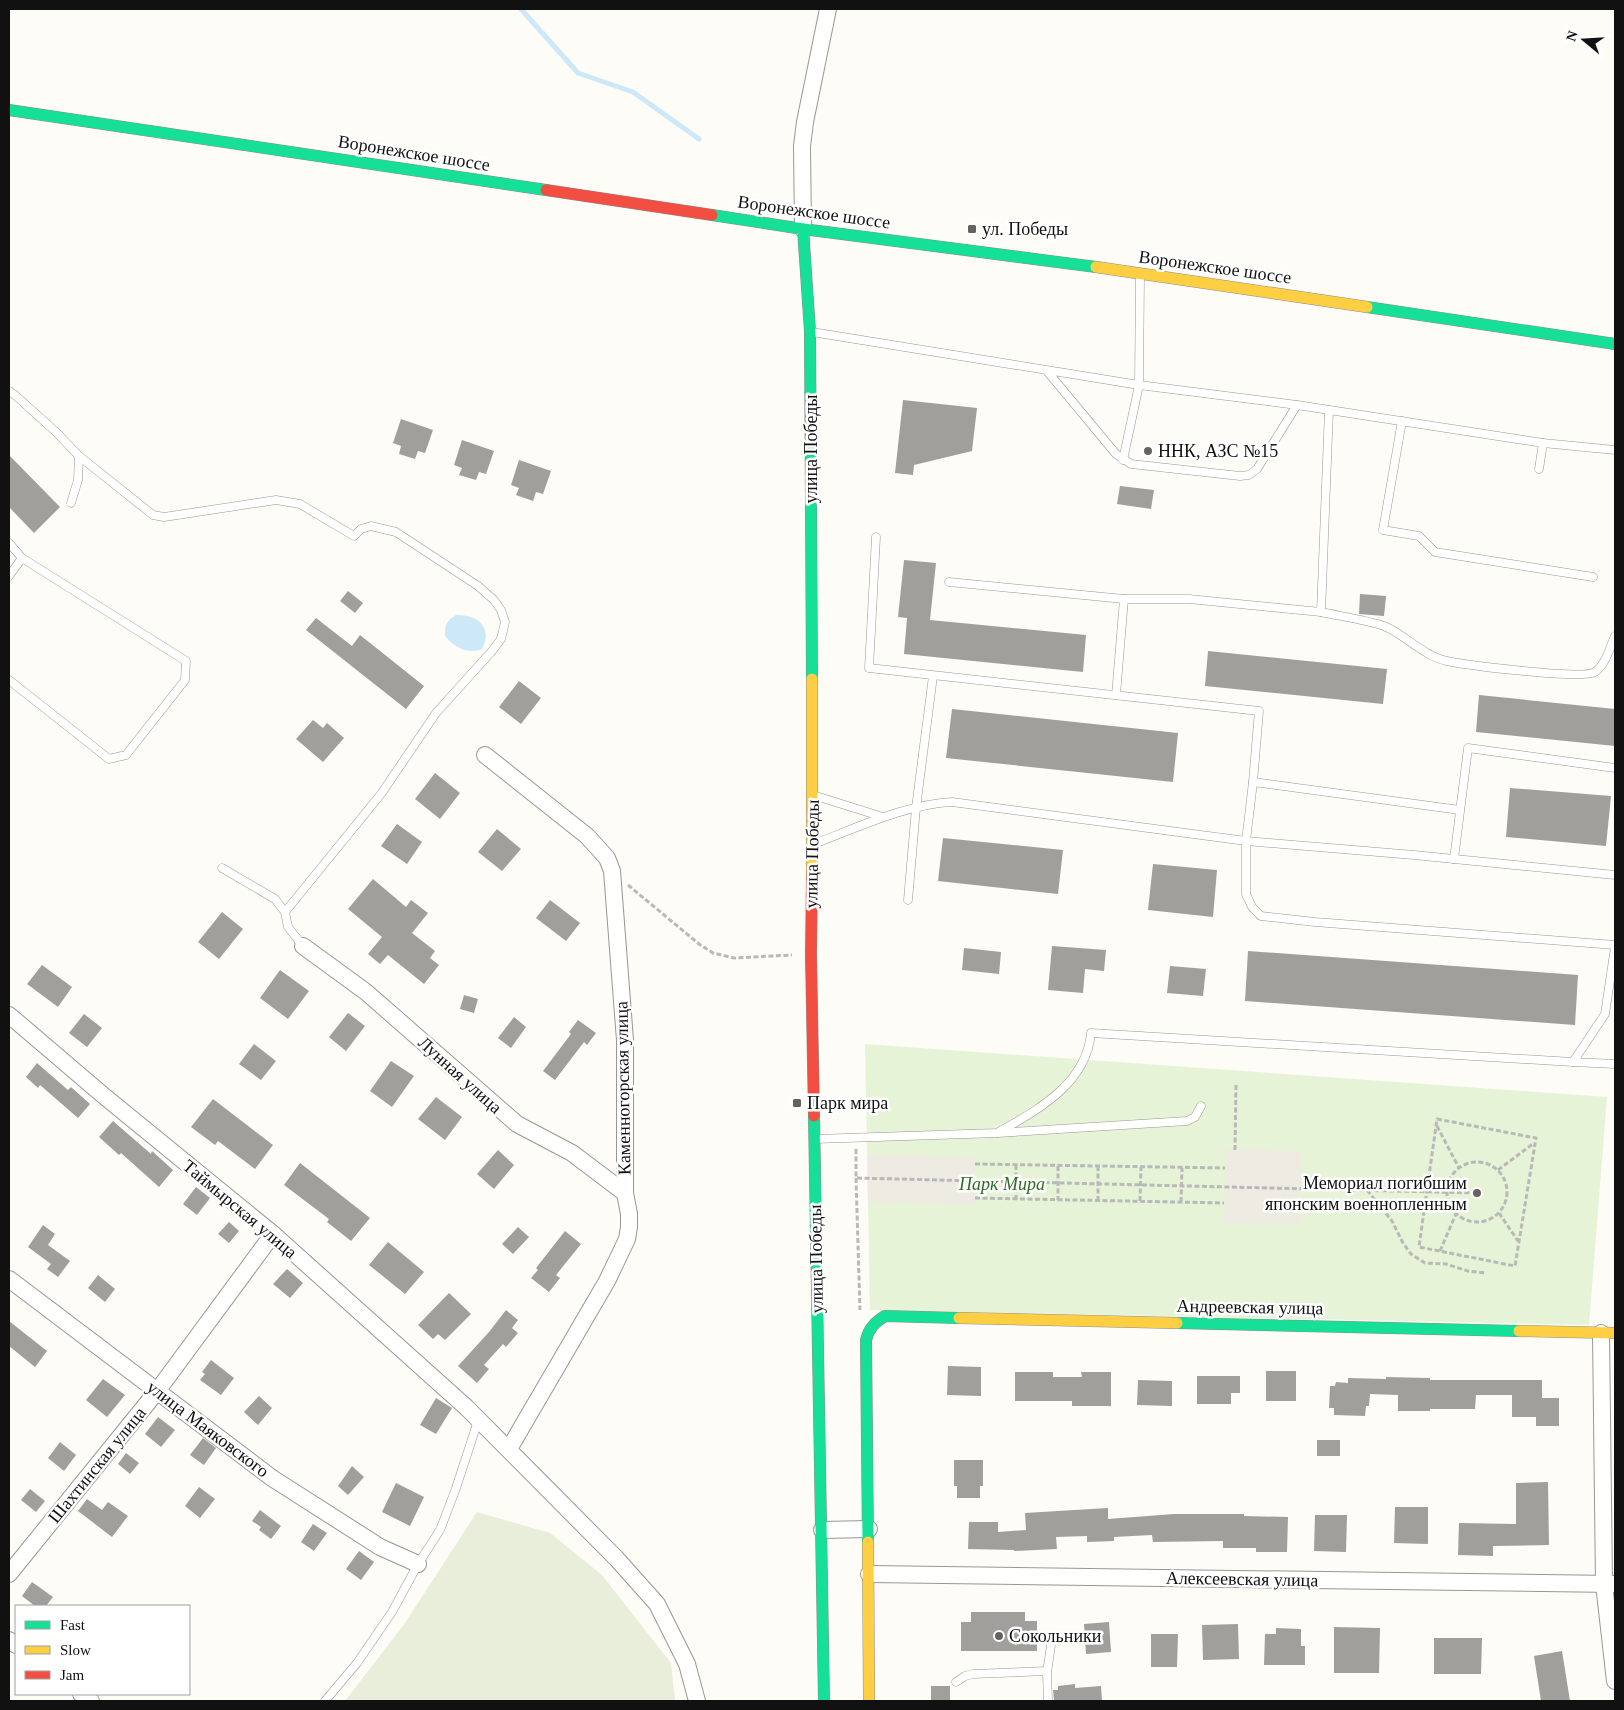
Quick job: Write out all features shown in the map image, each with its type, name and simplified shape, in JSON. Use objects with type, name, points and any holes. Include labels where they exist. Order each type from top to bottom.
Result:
[{"type":"street","name":"улица Победы","points":[[824,1701],[811,955],[813,795],[810,332],[803,229],[802,146],[805,122],[828,9]]},
{"type":"street","name":"Воронежское шоссе","points":[[9,110],[803,229],[1140,273],[1615,344]]},
{"type":"street","name":"Каменногорская улица","points":[[484,755],[587,836],[607,858],[612,871],[625,1040],[625,1193],[630,1214],[626,1240],[607,1282],[509,1448]]},
{"type":"street","name":"Лунная улица","points":[[303,946],[366,992],[510,1119],[526,1130],[572,1153],[625,1193]]},
{"type":"street","name":"Таймырская улица","points":[[9,1015],[104,1096],[273,1234],[509,1448],[616,1558],[656,1604],[687,1664],[697,1701]]},
{"type":"street","name":"Шахтинская улица","points":[[9,1574],[158,1390],[273,1234]]},
{"type":"street","name":"улица Маяковского","points":[[9,1279],[272,1478],[380,1547],[418,1564]]},
{"type":"street","name":"Андреевская улица","points":[[868,1330],[875,1321],[885,1316],[1608,1333]]},
{"type":"street","points":[[868,1330],[866,1340],[870,1701]]},
{"type":"street","points":[[1608,1333],[1610,1584],[1615,1680]]},
{"type":"street","points":[[822,1530],[869,1529]]},
{"type":"street","name":"Алексеевская улица","points":[[869,1574],[1610,1584]]},
{"type":"lane","points":[[1123,460],[1139,385],[1140,273]]},
{"type":"lane","points":[[810,332],[1139,385],[1298,405],[1543,443],[1615,450]]},
{"type":"lane","points":[[1047,371],[1116,454],[1131,464],[1240,476],[1249,475],[1257,469],[1298,405]]},
{"type":"lane","points":[[9,391],[56,432],[79,456],[153,516],[164,517],[276,500],[300,504],[354,536],[360,529],[371,526],[396,532],[478,586],[494,600],[501,610],[505,622],[501,639],[436,713],[382,794],[285,912]]},
{"type":"lane","points":[[1321,612],[1329,410]]},
{"type":"lane","points":[[1402,421],[1383,530],[1419,536],[1435,552],[1593,577]]},
{"type":"lane","points":[[1538,469],[1543,443]]},
{"type":"lane","points":[[71,503],[78,480],[79,456]]},
{"type":"lane","points":[[876,537],[869,668],[1259,711],[1246,841],[1246,894],[1252,907],[1261,916],[1615,946],[1605,1014],[1574,1062]]},
{"type":"lane","points":[[9,543],[22,558],[186,661],[185,680],[126,755],[108,760],[9,680]]},
{"type":"lane","points":[[9,576],[22,558]]},
{"type":"lane","points":[[949,582],[1124,599],[1189,599],[1321,612],[1384,626],[1428,653],[1446,661],[1498,668],[1582,675],[1593,673],[1601,666],[1615,636]]},
{"type":"lane","points":[[1116,695],[1124,599]]},
{"type":"lane","points":[[908,900],[916,808],[933,676]]},
{"type":"lane","points":[[1454,859],[1468,748],[1615,768]]},
{"type":"lane","points":[[1253,782],[1460,810]]},
{"type":"lane","points":[[813,795],[884,817]]},
{"type":"lane","points":[[812,844],[884,817],[938,802],[952,802],[1246,841],[1615,875]]},
{"type":"lane","points":[[222,868],[275,899],[285,912],[288,927],[303,946]]},
{"type":"lane","points":[[997,1133],[1043,1107],[1075,1076],[1090,1043],[1091,1033],[1615,1064]]},
{"type":"lane","points":[[813,1139],[997,1133],[1187,1121],[1195,1117],[1201,1106]]},
{"type":"lane","points":[[325,1701],[357,1663],[392,1612],[418,1564],[440,1530],[478,1421]]},
{"type":"lane","points":[[1048,1701],[1047,1671],[1051,1645]]},
{"type":"lane","points":[[956,1682],[973,1674],[1047,1671]]},
{"type":"path","points":[[612,871],[698,944],[713,952],[734,958],[811,955]]},
{"type":"path","points":[[1235,1150],[1236,1083]]},
{"type":"path","points":[[1437,1119],[1536,1138],[1535,1143],[1515,1266],[1419,1247],[1437,1119]]},
{"type":"path","points":[[1436,1126],[1459,1168]]},
{"type":"path","points":[[856,1138],[859,1304],[868,1330]]},
{"type":"path","points":[[1498,1170],[1535,1143]]},
{"type":"path","points":[[1477,1161],[1488,1163],[1498,1170],[1505,1179],[1508,1191],[1506,1203],[1500,1213],[1490,1220],[1478,1222],[1466,1220],[1456,1214],[1450,1204],[1447,1192],[1449,1181],[1459,1168],[1465,1164],[1477,1161]]},
{"type":"path","points":[[975,1164],[1225,1168]]},
{"type":"path","points":[[1016,1165],[1016,1199]]},
{"type":"path","points":[[1058,1166],[1058,1200]]},
{"type":"path","points":[[1098,1166],[1098,1201]]},
{"type":"path","points":[[1140,1201],[1141,1167]]},
{"type":"path","points":[[1181,1202],[1182,1168]]},
{"type":"path","points":[[856,1178],[1477,1193]]},
{"type":"path","points":[[1367,1190],[1392,1221],[1402,1243],[1411,1254],[1425,1264],[1446,1264],[1468,1271],[1486,1273]]},
{"type":"path","points":[[975,1198],[1224,1203]]},
{"type":"path","points":[[1500,1213],[1519,1242]]},
{"type":"path","points":[[1440,1251],[1456,1214]]},
{"type":"green space","name":"Парк Мира","points":[[865,1044],[1607,1097],[1589,1325],[870,1310]]},
{"type":"green space","points":[[477,1512],[550,1533],[602,1575],[671,1663],[675,1701],[345,1701],[405,1623]]},
{"type":"shaded area","points":[[1225,1149],[1301,1151],[1300,1225],[1224,1224]]},
{"type":"shaded area","points":[[867,1155],[975,1157],[975,1204],[868,1202]]},
{"type":"water","points":[[456,615],[471,617],[481,624],[486,635],[482,649],[472,651],[462,649],[445,636],[447,624]]},
{"type":"building","points":[[903,400],[977,408],[972,451],[914,465],[913,475],[895,473]]},
{"type":"building","points":[[401,419],[433,430],[425,453],[418,451],[415,459],[399,454],[401,446],[393,443]]},
{"type":"building","points":[[462,440],[494,451],[486,474],[479,472],[476,480],[459,475],[462,468],[454,465]]},
{"type":"building","points":[[9,455],[60,507],[34,533],[9,507]]},
{"type":"building","points":[[519,460],[551,471],[543,494],[536,492],[533,501],[516,495],[519,488],[511,485]]},
{"type":"building","points":[[1120,486],[1154,490],[1151,509],[1117,504]]},
{"type":"building","points":[[904,560],[936,563],[930,620],[1086,635],[1083,672],[904,654],[907,618],[898,617]]},
{"type":"building","points":[[348,591],[363,603],[355,613],[340,601]]},
{"type":"building","points":[[1360,594],[1386,596],[1384,616],[1359,614]]},
{"type":"building","points":[[316,618],[352,646],[360,635],[424,686],[406,709],[306,630]]},
{"type":"building","points":[[1208,651],[1387,669],[1383,704],[1205,686]]},
{"type":"building","points":[[519,681],[541,698],[521,724],[499,707]]},
{"type":"building","points":[[1479,695],[1615,709],[1615,746],[1476,732]]},
{"type":"building","points":[[952,709],[1178,733],[1173,782],[946,758]]},
{"type":"building","points":[[313,720],[323,728],[327,723],[344,738],[323,762],[296,739]]},
{"type":"building","points":[[435,773],[460,793],[440,819],[415,799]]},
{"type":"building","points":[[1510,788],[1611,796],[1606,846],[1506,837]]},
{"type":"building","points":[[397,824],[422,842],[407,864],[381,846]]},
{"type":"building","points":[[497,829],[521,849],[502,871],[478,852]]},
{"type":"building","points":[[943,838],[1063,850],[1058,894],[938,881]]},
{"type":"building","points":[[1153,864],[1217,870],[1213,917],[1148,910]]},
{"type":"building","points":[[373,879],[406,907],[411,900],[428,913],[412,933],[435,951],[430,958],[439,965],[424,984],[388,955],[380,964],[368,954],[382,937],[348,909]]},
{"type":"building","points":[[550,900],[580,923],[566,941],[536,918]]},
{"type":"building","points":[[222,912],[243,929],[219,959],[198,942]]},
{"type":"building","points":[[1052,946],[1106,950],[1104,971],[1085,969],[1083,993],[1048,990]]},
{"type":"building","points":[[964,948],[1001,952],[999,974],[962,970]]},
{"type":"building","points":[[1248,951],[1578,975],[1575,1025],[1245,1001]]},
{"type":"building","points":[[42,965],[72,987],[58,1007],[27,984]]},
{"type":"building","points":[[1170,966],[1206,969],[1203,996],[1167,993]]},
{"type":"building","points":[[280,970],[309,991],[288,1019],[260,998]]},
{"type":"building","points":[[464,995],[478,999],[474,1013],[460,1009]]},
{"type":"building","points":[[348,1013],[365,1026],[346,1051],[329,1037]]},
{"type":"building","points":[[84,1014],[102,1028],[87,1047],[69,1033]]},
{"type":"building","points":[[514,1017],[526,1027],[511,1048],[498,1038]]},
{"type":"building","points":[[578,1020],[596,1033],[587,1045],[584,1042],[555,1080],[543,1071],[571,1034],[569,1032]]},
{"type":"building","points":[[254,1044],[276,1061],[261,1080],[239,1064]]},
{"type":"building","points":[[391,1061],[414,1076],[392,1107],[370,1091]]},
{"type":"building","points":[[37,1063],[68,1090],[71,1087],[90,1104],[78,1118],[40,1085],[38,1088],[26,1077]]},
{"type":"building","points":[[436,1097],[462,1117],[445,1140],[418,1119]]},
{"type":"building","points":[[213,1099],[273,1145],[255,1169],[218,1141],[215,1145],[191,1127]]},
{"type":"building","points":[[113,1121],[151,1154],[152,1151],[173,1170],[159,1187],[121,1153],[119,1155],[99,1137]]},
{"type":"building","points":[[498,1150],[514,1165],[494,1189],[477,1174]]},
{"type":"building","points":[[300,1163],[370,1218],[351,1241],[327,1222],[329,1219],[284,1185]]},
{"type":"building","points":[[196,1187],[210,1198],[197,1215],[183,1204]]},
{"type":"building","points":[[229,1222],[239,1231],[229,1243],[218,1234]]},
{"type":"building","points":[[43,1225],[55,1234],[48,1245],[70,1261],[58,1277],[47,1269],[51,1264],[28,1247]]},
{"type":"building","points":[[518,1227],[529,1237],[513,1254],[502,1244]]},
{"type":"building","points":[[565,1231],[581,1244],[556,1275],[560,1278],[549,1292],[531,1278],[538,1270],[536,1268]]},
{"type":"building","points":[[388,1242],[424,1272],[405,1294],[369,1265]]},
{"type":"building","points":[[287,1269],[303,1283],[290,1298],[273,1284]]},
{"type":"building","points":[[98,1275],[115,1289],[105,1302],[88,1288]]},
{"type":"building","points":[[449,1293],[471,1314],[445,1340],[438,1334],[433,1339],[418,1325]]},
{"type":"building","points":[[506,1310],[518,1320],[512,1328],[518,1333],[506,1347],[503,1344],[484,1365],[489,1369],[477,1383],[458,1366]]},
{"type":"building","points":[[9,1321],[47,1351],[35,1367],[9,1346]]},
{"type":"building","points":[[211,1360],[234,1378],[221,1395],[200,1380],[205,1374],[202,1372]]},
{"type":"building","points":[[948,1366],[981,1367],[981,1396],[947,1395]]},
{"type":"building","points":[[1266,1371],[1296,1371],[1296,1401],[1266,1401]]},
{"type":"building","points":[[1015,1372],[1053,1372],[1053,1377],[1082,1377],[1081,1372],[1111,1372],[1111,1406],[1072,1406],[1072,1401],[1015,1401]]},
{"type":"building","points":[[1197,1376],[1240,1376],[1240,1393],[1231,1393],[1231,1404],[1197,1404]]},
{"type":"building","points":[[1386,1377],[1430,1378],[1430,1380],[1542,1380],[1542,1398],[1559,1398],[1559,1426],[1536,1426],[1536,1417],[1512,1417],[1512,1395],[1476,1395],[1475,1409],[1398,1411],[1398,1395],[1370,1394],[1369,1406],[1366,1406],[1365,1416],[1334,1415],[1334,1408],[1329,1408],[1330,1386],[1335,1386],[1336,1382],[1348,1383],[1348,1378],[1386,1379]]},
{"type":"building","points":[[103,1379],[125,1395],[107,1417],[86,1400]]},
{"type":"building","points":[[1138,1380],[1172,1381],[1172,1406],[1137,1405]]},
{"type":"building","points":[[259,1396],[272,1408],[258,1425],[244,1412]]},
{"type":"building","points":[[436,1398],[452,1408],[436,1434],[420,1425]]},
{"type":"building","points":[[158,1417],[175,1430],[161,1447],[145,1434]]},
{"type":"building","points":[[203,1438],[216,1448],[204,1465],[190,1455]]},
{"type":"building","points":[[1317,1440],[1340,1440],[1340,1456],[1317,1456]]},
{"type":"building","points":[[60,1442],[76,1455],[64,1471],[48,1458]]},
{"type":"building","points":[[126,1453],[139,1463],[130,1474],[118,1464]]},
{"type":"building","points":[[954,1460],[983,1460],[983,1486],[980,1486],[980,1498],[957,1498],[957,1486],[954,1486]]},
{"type":"building","points":[[352,1466],[364,1477],[348,1495],[338,1486]]},
{"type":"building","points":[[1548,1482],[1549,1545],[1493,1546],[1493,1556],[1458,1555],[1459,1523],[1516,1524],[1516,1483]]},
{"type":"building","points":[[396,1483],[424,1497],[410,1526],[382,1512]]},
{"type":"building","points":[[199,1487],[215,1499],[200,1518],[185,1506]]},
{"type":"building","points":[[30,1489],[45,1501],[36,1512],[21,1500]]},
{"type":"building","points":[[87,1499],[102,1510],[108,1502],[128,1516],[112,1537],[78,1511]]},
{"type":"building","points":[[1395,1507],[1428,1507],[1428,1544],[1394,1543]]},
{"type":"building","points":[[1108,1508],[1108,1519],[1174,1514],[1244,1514],[1244,1516],[1288,1517],[1287,1552],[1256,1552],[1256,1548],[1223,1548],[1223,1541],[1153,1542],[1152,1535],[1114,1537],[1114,1541],[1087,1542],[1087,1536],[1056,1537],[1057,1549],[1014,1551],[968,1549],[969,1522],[998,1522],[998,1532],[1026,1530],[1025,1513]]},
{"type":"building","points":[[260,1510],[281,1526],[271,1539],[259,1530],[261,1527],[252,1521]]},
{"type":"building","points":[[1315,1515],[1347,1515],[1346,1552],[1314,1551]]},
{"type":"building","points":[[313,1524],[327,1533],[314,1551],[301,1542]]},
{"type":"building","points":[[359,1551],[374,1562],[361,1580],[346,1569]]},
{"type":"building","points":[[32,1582],[53,1597],[47,1605],[34,1605],[22,1596]]},
{"type":"building","name":"Сокольники","points":[[971,1612],[1025,1612],[1025,1621],[1037,1621],[1037,1651],[961,1651],[961,1622],[971,1622]]},
{"type":"building","points":[[1109,1622],[1111,1652],[1086,1654],[1084,1624]]},
{"type":"building","points":[[1238,1624],[1239,1659],[1203,1660],[1202,1625]]},
{"type":"building","points":[[1334,1627],[1380,1628],[1379,1673],[1334,1673]]},
{"type":"building","points":[[1276,1628],[1301,1629],[1301,1646],[1305,1646],[1305,1665],[1264,1665],[1265,1634],[1276,1634]]},
{"type":"building","points":[[1151,1634],[1178,1634],[1177,1667],[1151,1667]]},
{"type":"building","points":[[1434,1638],[1482,1638],[1481,1674],[1434,1674]]},
{"type":"building","points":[[1562,1651],[1570,1701],[1541,1701],[1534,1656]]},
{"type":"building","points":[[1075,1684],[1075,1688],[1101,1686],[1102,1701],[1054,1701],[1053,1690],[1058,1690],[1058,1686]]},
{"type":"building","points":[[931,1686],[950,1686],[950,1701],[931,1701]]},
{"type":"waterway","points":[[521,9],[578,73],[633,92],[699,139]]},
{"type":"traffic: fast","points":[[9,110],[546,190]]},
{"type":"traffic: fast","points":[[712,215],[803,229],[1096,267]]},
{"type":"traffic: fast","points":[[803,229],[810,331],[812,679]]},
{"type":"traffic: fast","points":[[1367,307],[1615,344]]},
{"type":"traffic: fast","points":[[814,1116],[824,1701]]},
{"type":"traffic: fast","points":[[868,1542],[867,1336],[873,1326],[885,1316],[959,1318]]},
{"type":"traffic: fast","points":[[1177,1323],[1519,1331]]},
{"type":"traffic: slow","points":[[1096,267],[1367,307]]},
{"type":"traffic: slow","points":[[812,679],[812,873]]},
{"type":"traffic: slow","points":[[959,1318],[1177,1323]]},
{"type":"traffic: slow","points":[[1519,1331],[1615,1333]]},
{"type":"traffic: slow","points":[[868,1542],[869,1701]]},
{"type":"traffic: jam","points":[[546,190],[712,215]]},
{"type":"traffic: jam","points":[[812,873],[811,955],[814,1116]]},
{"type":"place","name":"ул. Победы","points":[[972,229]]},
{"type":"place","name":"ННК, АЗС №15","points":[[1148,451]]},
{"type":"place","name":"Парк мира","points":[[797,1103]]},
{"type":"place","name":"Мемориал погибшим японским военнопленным","points":[[1477,1193]]},
{"type":"place","name":"Сокольники","points":[[999,1636]]}]
